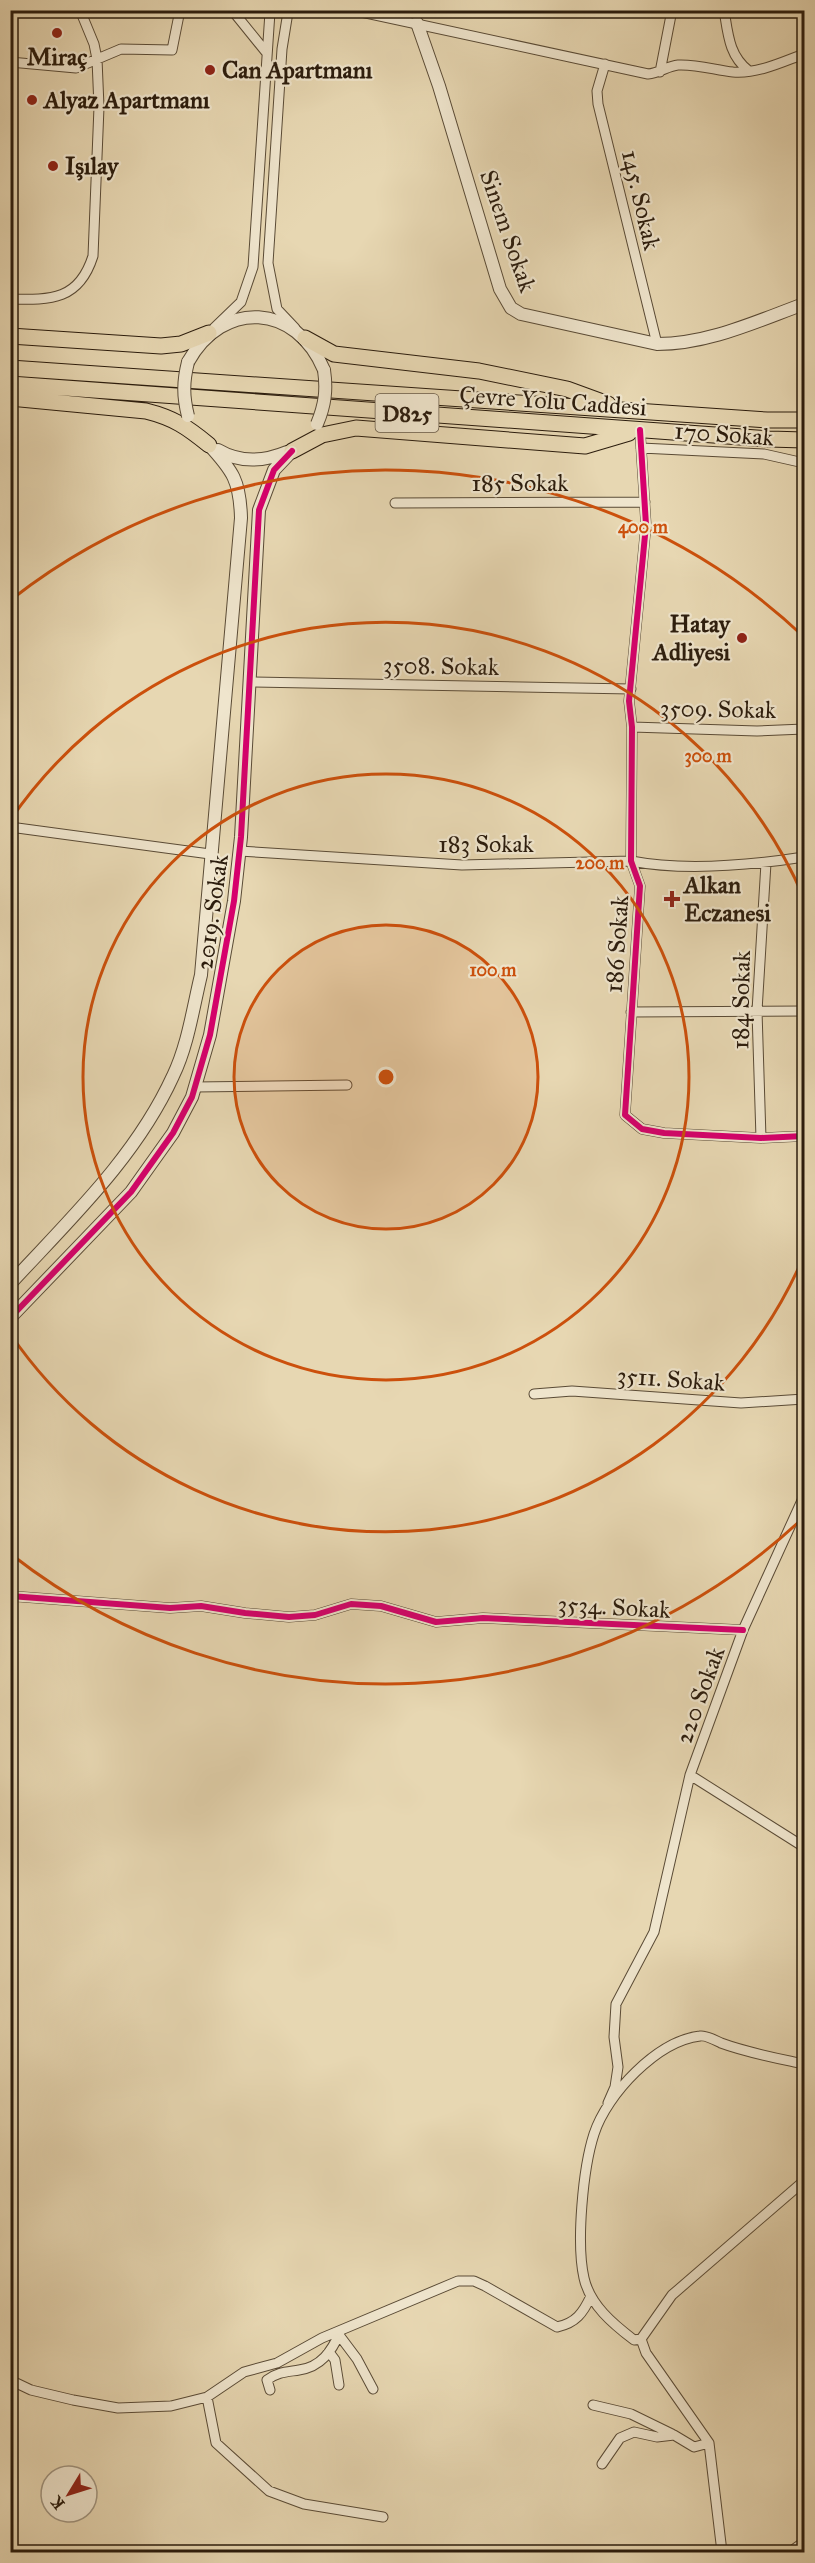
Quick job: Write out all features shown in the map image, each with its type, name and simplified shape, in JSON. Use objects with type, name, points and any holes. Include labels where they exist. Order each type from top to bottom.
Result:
[{"type":"highway","points":[[10,336],[161,346],[181,344],[209,333]]},
{"type":"highway","points":[[305,338],[334,354],[479,371],[567,389],[625,411]]},
{"type":"highway","points":[[10,360],[169,379]]},
{"type":"highway","name":"Çevre Yolu Caddesi","points":[[10,368],[625,411],[767,420],[804,420]]},
{"type":"highway","name":"Çevre Yolu Caddesi","points":[[10,386],[804,440]]},
{"type":"highway","points":[[10,398],[147,411],[184,424],[209,445]]},
{"type":"highway","points":[[292,451],[322,435],[356,428],[585,446],[640,430]]},
{"type":"street","points":[[10,299],[42,300],[71,291],[80,285],[93,256],[99,119],[97,59],[94,44],[80,10]]},
{"type":"street","points":[[10,62],[76,68],[121,49],[172,50],[180,10]]},
{"type":"street","points":[[232,10],[266,52]]},
{"type":"street","points":[[240,10],[292,11],[282,49],[268,263],[277,309],[316,353],[324,370],[326,388],[324,407],[317,424],[306,439],[292,451],[272,459],[250,461],[228,456],[209,445],[197,432],[188,416],[183,389],[188,362],[196,346],[241,302],[253,267],[270,12]]},
{"type":"street","points":[[352,10],[648,74],[674,66],[690,65],[735,72],[749,71],[804,54]]},
{"type":"street","points":[[660,72],[672,10]]},
{"type":"street","points":[[724,10],[730,45],[735,57],[749,71]]},
{"type":"street","name":"Sinem Sokak","points":[[417,23],[439,86],[500,289],[511,308],[521,314],[657,344]]},
{"type":"street","name":"145. Sokak","points":[[605,64],[597,91],[598,104],[657,344]]},
{"type":"street","points":[[657,344],[678,344],[700,340],[804,304]]},
{"type":"street","points":[[209,333],[227,322],[247,317],[268,318],[288,325],[305,338]]},
{"type":"street","name":"186 Sokak","points":[[640,430],[646,525],[631,688],[631,861],[640,886],[626,1115],[642,1129],[664,1133],[762,1138],[804,1136]]},
{"type":"street","name":"2019. Sokak","points":[[10,1284],[120,1163],[150,1120],[174,1074],[188,1031],[201,975],[240,518],[240,505],[231,468],[209,445]]},
{"type":"street","name":"170 Sokak","points":[[641,448],[764,454],[804,463]]},
{"type":"street","name":"2019. Sokak","points":[[10,1318],[131,1192],[173,1133],[192,1097],[210,1035],[234,902],[250,682],[259,510],[274,470],[292,451]]},
{"type":"street","name":"185 Sokak","points":[[395,503],[645,502]]},
{"type":"street","name":"3508. Sokak","points":[[250,682],[631,688]]},
{"type":"street","name":"3509. Sokak","points":[[632,727],[757,731],[804,729]]},
{"type":"street","points":[[10,827],[210,854]]},
{"type":"street","name":"183 Sokak","points":[[239,851],[462,865],[631,861],[655,866],[766,862],[804,857]]},
{"type":"street","name":"184 Sokak","points":[[762,1138],[757,1011],[766,862]]},
{"type":"street","points":[[631,1012],[804,1011]]},
{"type":"street","points":[[195,1087],[348,1086]]},
{"type":"street","name":"3511. Sokak","points":[[534,1394],[572,1391],[741,1403],[804,1399]]},
{"type":"street","name":"220 Sokak","points":[[608,2103],[615,2087],[618,2067],[614,2037],[616,2004],[654,1932],[690,1775],[743,1630],[804,1496]]},
{"type":"street","name":"3534. Sokak","points":[[10,1596],[170,1608],[201,1606],[289,1617],[315,1616],[351,1604],[381,1606],[436,1622],[483,1618],[743,1630]]},
{"type":"street","points":[[690,1775],[804,1846]]},
{"type":"street","points":[[804,2064],[742,2050],[702,2035],[673,2044],[647,2061],[608,2103],[594,2134],[581,2208],[584,2279],[591,2296],[610,2322],[634,2340],[641,2339],[672,2295],[804,2181]]},
{"type":"street","points":[[10,2380],[41,2392],[118,2408],[171,2406],[207,2397],[244,2372],[277,2363],[322,2338],[339,2334],[458,2281],[474,2281],[485,2286],[557,2328],[570,2324],[583,2314],[591,2296]]},
{"type":"street","points":[[270,2390],[267,2380],[275,2374],[303,2370],[317,2365],[330,2352],[339,2334]]},
{"type":"street","points":[[339,2334],[357,2358],[373,2389]]},
{"type":"street","points":[[641,2339],[646,2353],[709,2443],[722,2553]]},
{"type":"street","points":[[330,2352],[335,2360],[339,2385]]},
{"type":"street","points":[[207,2397],[216,2443],[269,2491],[304,2505],[382,2517]]},
{"type":"street","points":[[593,2405],[631,2414],[694,2447],[709,2443]]},
{"type":"street","points":[[602,2464],[620,2438],[634,2432],[657,2438],[674,2435]]},
{"type":"street","points":[[790,2553],[804,2542]]},
{"type":"cycle path","points":[[640,430],[646,525],[629,701],[632,727],[631,861],[640,886],[625,1115],[642,1129],[664,1133],[761,1138],[804,1136]]},
{"type":"cycle path","points":[[10,1318],[131,1192],[173,1133],[192,1097],[210,1035],[234,901],[241,837],[259,510],[274,470],[292,451]]},
{"type":"cycle path","points":[[10,1596],[170,1608],[201,1606],[289,1617],[315,1615],[351,1604],[381,1606],[436,1622],[483,1618],[743,1630]]},
{"type":"place","name":"Miraç","points":[[57,33]]},
{"type":"place","name":"Can Apartmanı","points":[[210,70]]},
{"type":"place","name":"Alyaz Apartmanı","points":[[32,100]]},
{"type":"place","name":"Işılay","points":[[53,166]]},
{"type":"place","name":"Hatay Adliyesi","points":[[742,638]]},
{"type":"place","name":"Alkan Eczanesi","points":[[672,899]]}]
